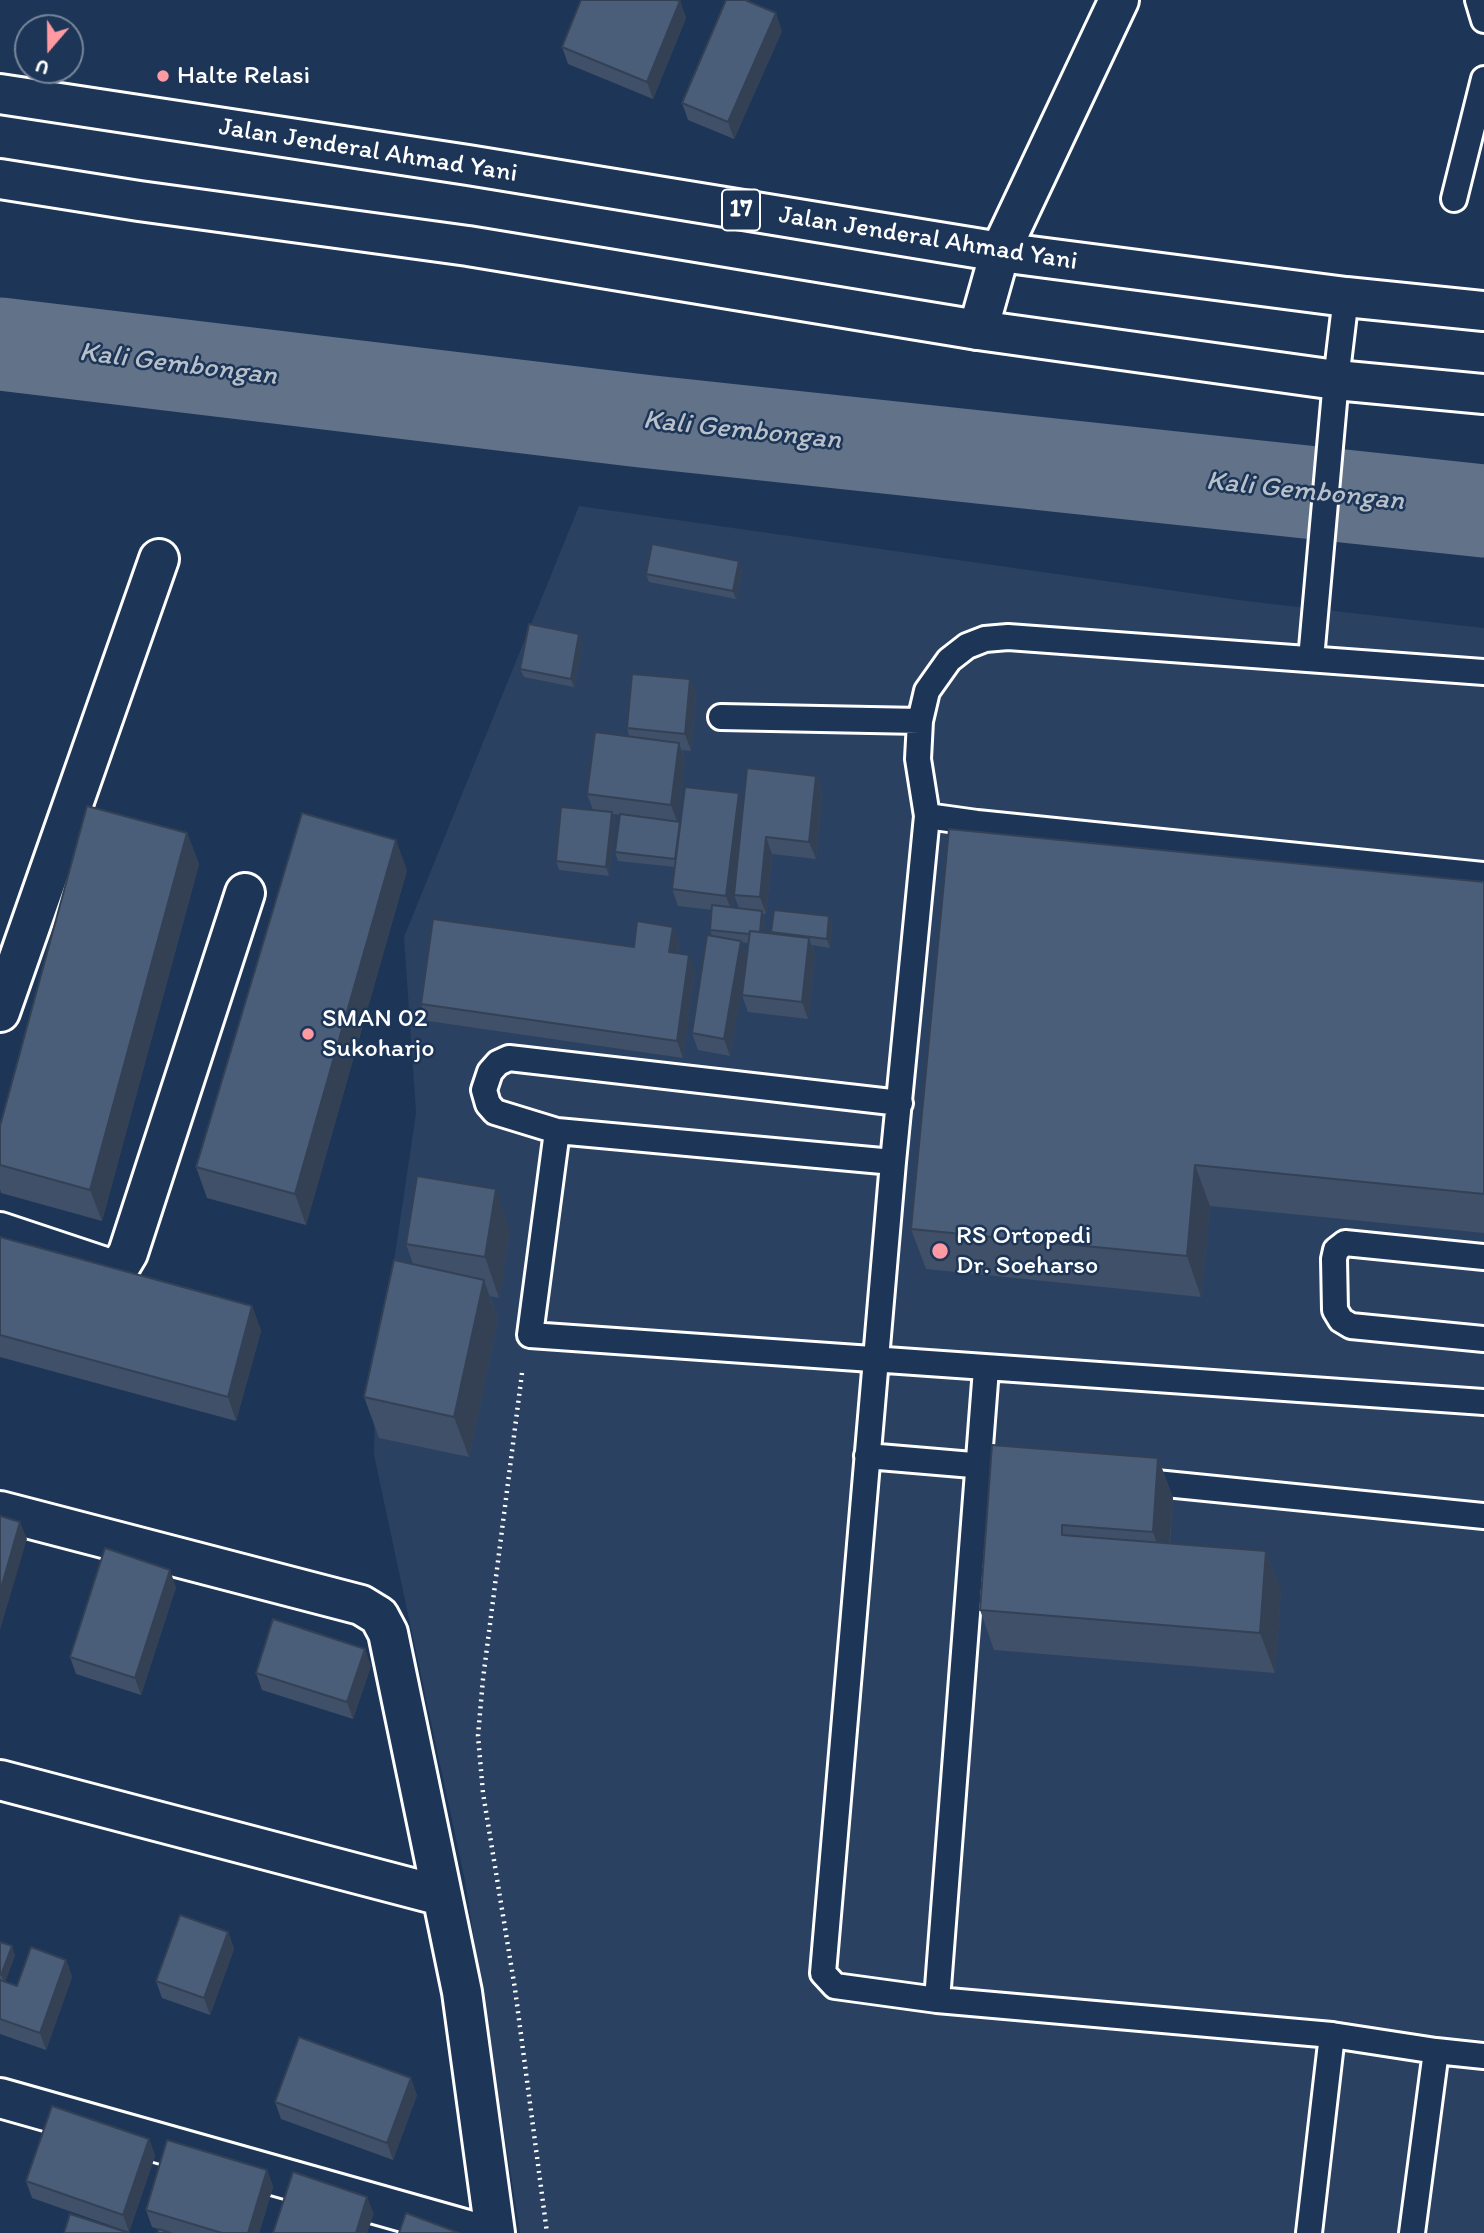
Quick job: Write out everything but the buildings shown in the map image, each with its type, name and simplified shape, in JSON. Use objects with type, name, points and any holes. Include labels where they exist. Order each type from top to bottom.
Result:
[{"type":"main road","points":[[978,330],[1000,252],[1119,0]]},
{"type":"main road","name":"Jalan Jenderal Ahmad Yani","points":[[0,94],[467,165],[1000,252],[1346,297],[1484,311]]},
{"type":"main road","points":[[0,179],[468,246],[978,330],[1336,380],[1484,394]]},
{"type":"main road","points":[[0,1012],[159,559]]},
{"type":"main road","points":[[0,1232],[108,1268],[116,1268],[122,1264],[128,1253],[245,893]]},
{"type":"main road","points":[[0,1511],[361,1605],[379,1616],[388,1633],[462,1992],[495,2233]]},
{"type":"main road","points":[[0,1780],[442,1896]]},
{"type":"main road","points":[[0,2098],[478,2233]]},
{"type":"lane","points":[[1478,0],[1484,20]]},
{"type":"lane","points":[[1454,199],[1484,79]]},
{"type":"lane","points":[[1311,659],[1346,297]]},
{"type":"lane","points":[[1484,672],[1009,637],[985,639],[967,646],[949,660],[927,691],[920,721],[918,759],[927,816],[893,1162],[823,1973],[835,1986],[937,2000],[1332,2035],[1436,2052],[1484,2053]]},
{"type":"lane","points":[[721,717],[920,721]]},
{"type":"lane","points":[[927,816],[1484,875]]},
{"type":"lane","points":[[893,1162],[557,1131],[507,1118],[495,1112],[488,1104],[484,1090],[486,1081],[498,1063],[509,1058],[900,1103]]},
{"type":"lane","points":[[557,1131],[530,1335],[1484,1402]]},
{"type":"lane","points":[[1484,1256],[1345,1243],[1336,1250],[1334,1259],[1335,1310],[1341,1320],[1351,1326],[1484,1339]]},
{"type":"lane","points":[[937,2000],[986,1369]]},
{"type":"lane","points":[[867,1456],[1020,1469]]},
{"type":"lane","points":[[1115,1479],[1484,1516]]},
{"type":"lane","points":[[1309,2233],[1332,2035]]},
{"type":"lane","points":[[1412,2233],[1436,2052]]},
{"type":"path","points":[[530,1335],[498,1558],[478,1736],[483,1793],[515,1989],[547,2233]]},
{"type":"shaded area","name":"RS Ortopedi Dr. Soeharso","points":[[579,506],[1246,601],[1484,628],[1484,2233],[520,2233],[465,1881],[374,1455],[375,1389],[416,1113],[404,937]]},
{"type":"waterway","name":"Kali Gembongan","points":[[0,344],[642,421],[1484,511]]},
{"type":"place","name":"Halte Relasi","points":[[163,76]]},
{"type":"place","name":"SMAN 02 Sukoharjo","points":[[308,1034]]},
{"type":"place","name":"RS Ortopedi Dr. Soeharso","points":[[940,1251]]}]
